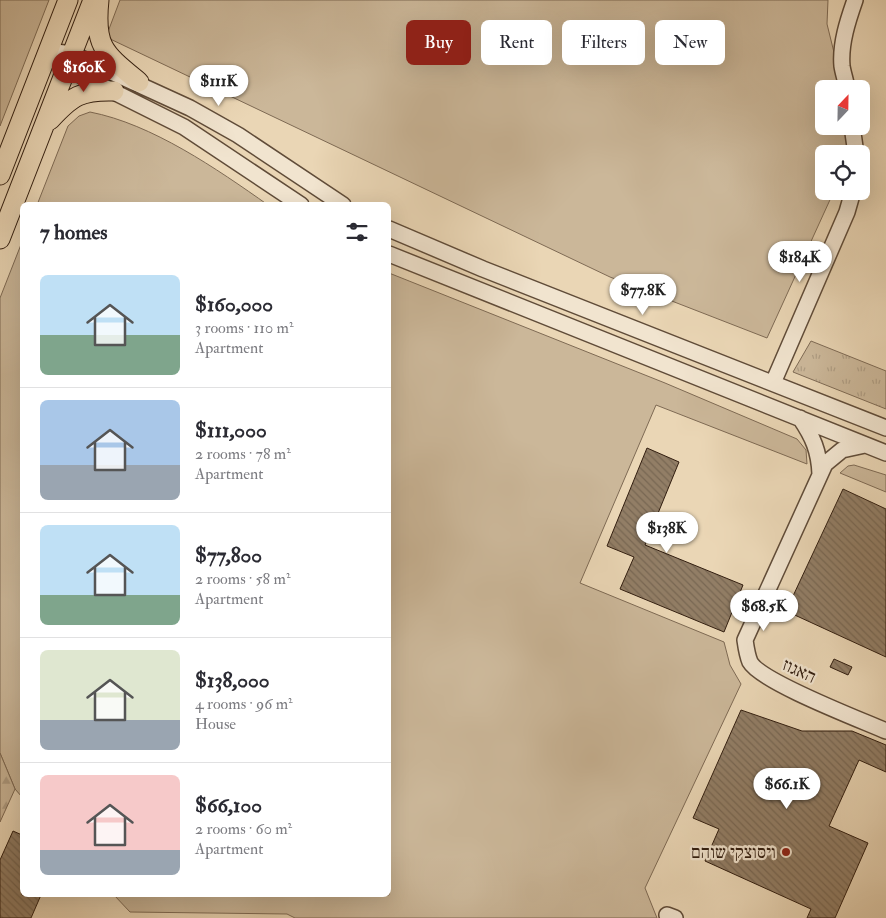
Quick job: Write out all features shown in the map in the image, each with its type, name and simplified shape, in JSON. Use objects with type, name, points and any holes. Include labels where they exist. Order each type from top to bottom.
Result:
[{"type":"main road","points":[[0,175],[68,0]]},
{"type":"main road","points":[[0,239],[93,0]]},
{"type":"main road","points":[[99,0],[98,34],[102,46],[111,58],[139,82]]},
{"type":"main road","points":[[43,128],[61,108],[80,93],[93,90],[114,91]]},
{"type":"street","points":[[845,80],[842,64],[845,33],[854,0]]},
{"type":"street","points":[[48,51],[69,61],[114,91],[184,127],[296,202]]},
{"type":"street","points":[[69,61],[139,82],[238,135],[338,202]]},
{"type":"street","points":[[773,384],[850,200]]},
{"type":"street","points":[[391,230],[483,269],[886,428]]},
{"type":"street","points":[[391,255],[886,453]]},
{"type":"street","points":[[800,418],[819,453],[820,474]]},
{"type":"street","name":"האגוז","points":[[865,444],[838,453],[825,464],[748,630],[746,640],[747,653],[751,663],[771,679],[886,731]]},
{"type":"green space","points":[[0,0],[49,0],[0,126]]},
{"type":"green space","points":[[120,0],[828,0],[827,24],[841,80],[815,80],[815,135],[852,135],[852,145],[815,145],[815,200],[830,200],[767,338],[610,277],[106,37]]},
{"type":"green space","points":[[90,112],[113,118],[160,137],[206,163],[264,202],[38,202],[68,126],[79,116]]},
{"type":"green space","points":[[20,247],[20,795],[15,789],[0,753],[0,298]]},
{"type":"green space","points":[[391,274],[665,383],[797,439],[806,450],[807,464],[656,405],[580,583],[724,642],[730,665],[741,684],[645,888],[657,918],[295,918],[287,914],[130,912],[116,897],[391,897]]},
{"type":"green space","points":[[811,341],[886,371],[886,409],[793,372]]},
{"type":"green space","points":[[854,465],[886,475],[886,492],[840,473],[848,466]]},
{"type":"green space","points":[[0,753],[15,789],[0,822]]},
{"type":"building","points":[[647,448],[679,462],[645,545],[743,585],[724,632],[620,589],[634,557],[607,546]]},
{"type":"building","points":[[843,489],[886,509],[886,657],[786,611]]},
{"type":"building","points":[[834,659],[852,667],[848,675],[830,667]]},
{"type":"building","points":[[741,710],[802,731],[852,731],[886,745],[886,772],[859,760],[829,826],[868,843],[835,918],[807,918],[811,909],[705,861],[719,829],[693,818]]},
{"type":"building","points":[[13,831],[20,834],[20,897],[40,897],[31,918],[0,918],[0,860]]},
{"type":"place","name":"ויסוצקי שוהם","points":[[786,852]]}]
